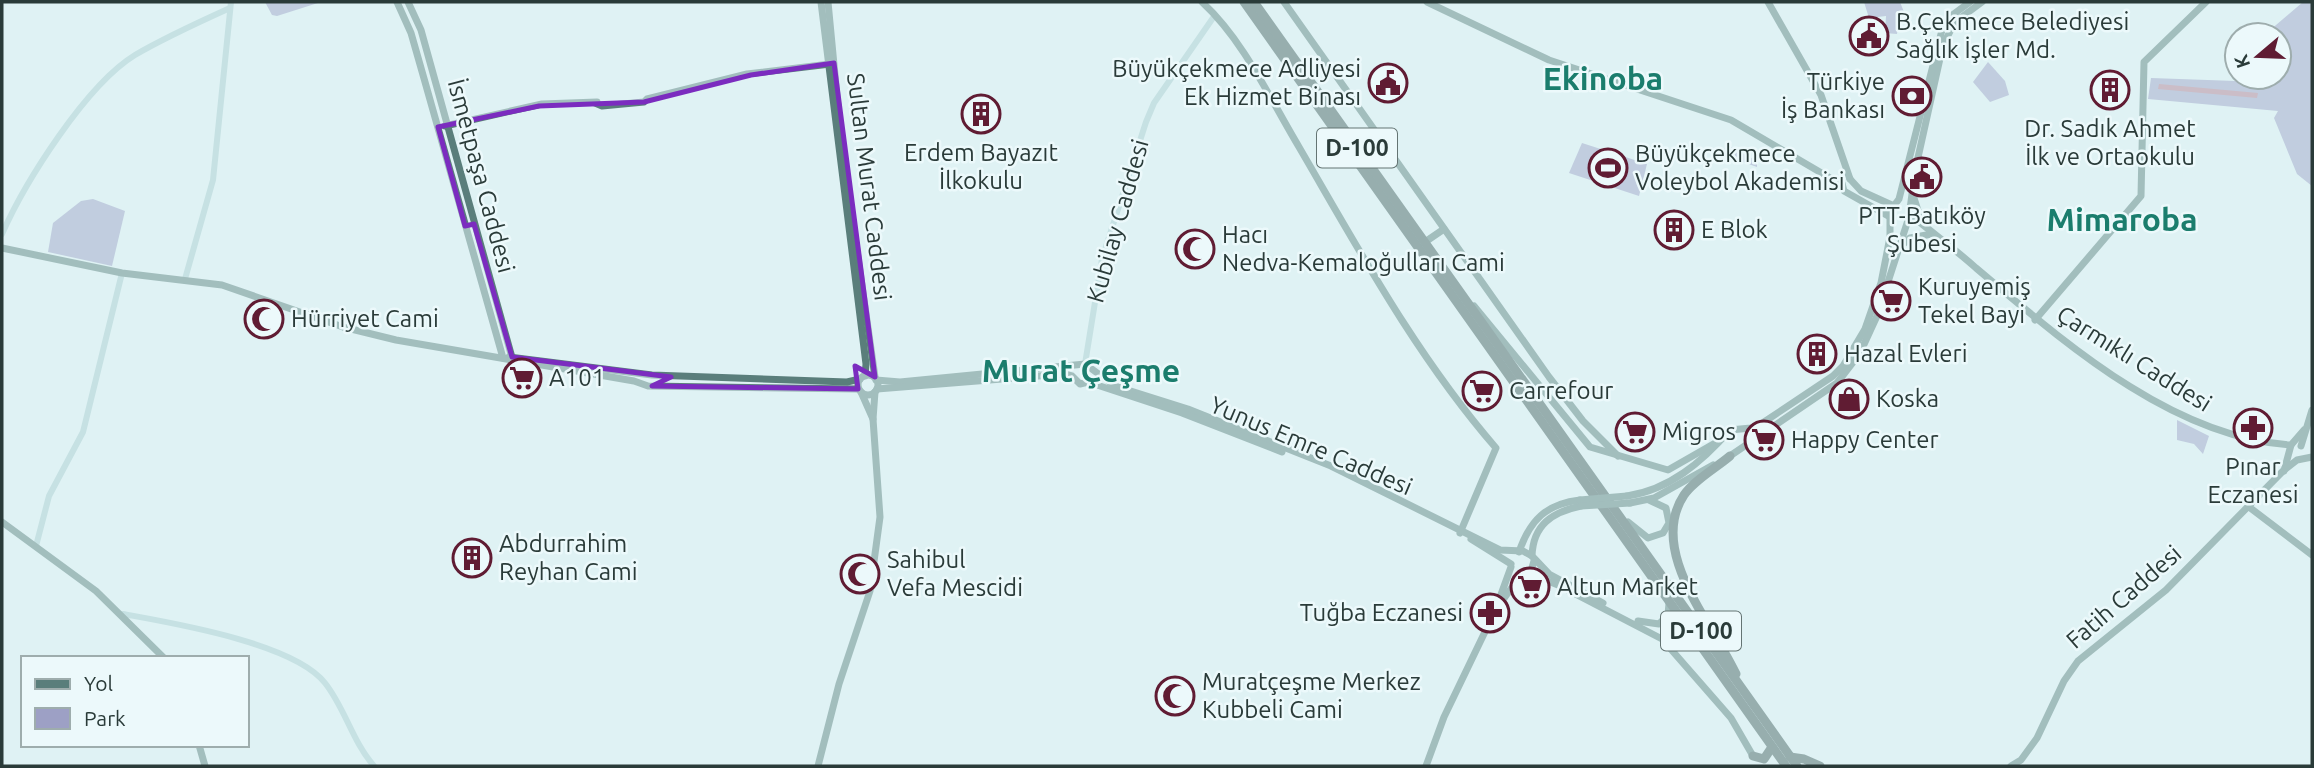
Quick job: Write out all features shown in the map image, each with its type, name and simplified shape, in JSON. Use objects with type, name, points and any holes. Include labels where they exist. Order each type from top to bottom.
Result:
[{"type":"highway","name":"D-100","points":[[1244,2],[1669,598],[1772,747],[1788,762],[1797,766]]},
{"type":"highway","name":"D-100","points":[[1254,2],[1746,694],[1788,762]]},
{"type":"highway","points":[[1730,456],[1684,495],[1676,515],[1674,541],[1682,576],[1725,650],[1746,694]]},
{"type":"highway","points":[[1753,756],[1764,759],[1772,747]]},
{"type":"highway","points":[[1753,756],[1765,766]]},
{"type":"highway","points":[[1788,762],[1804,759],[1820,766]]},
{"type":"main road","name":"İsmetpaşa Caddesi","points":[[397,2],[411,33],[503,358]]},
{"type":"main road","name":"İsmetpaşa Caddesi","points":[[408,2],[421,30],[513,359]]},
{"type":"main road","points":[[438,127],[539,106],[647,99],[750,75],[831,64],[821,2]]},
{"type":"main road","name":"Sultan Murat Caddesi","points":[[828,2],[831,64],[857,286],[862,377],[860,391]]},
{"type":"main road","points":[[1202,2],[1234,37],[1371,271],[1438,376],[1496,448],[1461,531]]},
{"type":"main road","points":[[1284,2],[1567,402],[1618,456]]},
{"type":"main road","points":[[1427,2],[1549,60],[1731,120],[1842,185],[1848,193],[1900,224],[1908,217]]},
{"type":"main road","points":[[1768,2],[1821,95],[1852,181],[1854,190],[1848,193]]},
{"type":"main road","points":[[1628,499],[1681,475],[1730,430],[1751,428],[1769,419],[1833,376],[1843,366],[1864,329],[1881,283],[1891,219],[1942,30],[1951,16],[1970,2]]},
{"type":"main road","points":[[1648,499],[1741,450],[1837,383],[1860,353],[1870,331],[1908,217],[1943,45],[1955,22],[1982,2]]},
{"type":"main road","points":[[2035,320],[2141,196],[2144,62],[2206,2]]},
{"type":"main road","points":[[411,33],[421,30]]},
{"type":"main road","name":"Sultan Murat Caddesi","points":[[831,64],[875,379],[873,419]]},
{"type":"main road","points":[[1842,185],[1852,181]]},
{"type":"main road","points":[[1852,181],[1861,191],[1896,205],[1906,206],[1908,217],[1933,234]]},
{"type":"main road","points":[[1875,196],[1890,195],[1900,190]]},
{"type":"main road","points":[[1912,192],[1924,226]]},
{"type":"main road","points":[[1875,210],[1887,224],[1889,243]]},
{"type":"main road","name":"Çarmıklı Caddesi","points":[[1908,217],[1924,226],[1975,266],[2035,320],[2077,351],[2178,413],[2213,430],[2294,449]]},
{"type":"main road","points":[[465,226],[474,224]]},
{"type":"main road","points":[[1425,242],[1444,229]]},
{"type":"main road","points":[[1897,251],[1910,238],[1933,234]]},
{"type":"main road","points":[[2,248],[122,273],[185,279],[246,292],[372,335],[457,352],[650,374],[720,379],[847,382],[862,377],[900,382],[1081,364],[1115,386],[1188,409],[1331,466],[1500,550],[1518,552],[1533,559],[1561,581],[1645,624],[1653,625],[1664,621],[1669,611],[1669,598]]},
{"type":"main road","points":[[483,289],[492,287]]},
{"type":"main road","points":[[1462,293],[1500,335],[1590,447],[1668,470],[1723,438]]},
{"type":"main road","points":[[513,359],[648,385],[860,391],[1053,373],[1072,376],[1080,384],[1088,382],[1092,377],[1092,370]]},
{"type":"main road","points":[[1072,376],[1081,364]]},
{"type":"main road","points":[[648,385],[655,383],[650,374]]},
{"type":"main road","points":[[648,385],[641,380],[650,374]]},
{"type":"main road","name":"Yunus Emre Caddesi","points":[[1088,382],[1182,413],[1325,467],[1461,531],[1511,566],[1515,573],[1527,574],[1558,585],[1662,639],[1726,711],[1753,756]]},
{"type":"main road","points":[[818,766],[839,684],[870,591],[880,517],[873,419],[860,391]]},
{"type":"main road","points":[[2283,471],[2312,410]]},
{"type":"main road","points":[[1740,429],[1747,437],[1747,444]]},
{"type":"main road","points":[[1723,438],[1730,449],[1741,450]]},
{"type":"main road","points":[[2294,449],[2312,456]]},
{"type":"main road","points":[[2294,449],[2299,459]]},
{"type":"main road","points":[[2294,449],[2299,459]]},
{"type":"main road","points":[[2299,459],[2312,456]]},
{"type":"main road","name":"Fatih Caddesi","points":[[2011,766],[2021,761],[2037,738],[2064,681],[2078,661],[2166,590],[2283,471],[2299,459]]},
{"type":"main road","points":[[1426,766],[1444,717],[1495,611],[1511,566],[1529,529],[1542,512],[1554,505],[1648,499],[1666,508],[1668,517],[1663,533],[1653,539],[1642,536],[1615,510]]},
{"type":"main road","points":[[1495,611],[1510,588],[1527,574],[1533,559],[1536,533],[1558,512],[1581,503]]},
{"type":"main road","points":[[2249,507],[2312,555]]},
{"type":"main road","points":[[2,522],[122,614],[162,656]]},
{"type":"main road","points":[[200,747],[205,766]]},
{"type":"street","points":[[2,234],[29,184],[71,119],[101,87],[132,57],[231,5]]},
{"type":"street","points":[[185,279],[213,180],[231,5]]},
{"type":"street","name":"Kubilay Caddesi","points":[[1081,364],[1102,259],[1146,122],[1154,103],[1215,15]]},
{"type":"street","points":[[36,546],[49,496],[83,432],[122,273]]},
{"type":"street","points":[[122,614],[180,624],[223,636],[284,655],[312,668],[340,704],[349,727],[374,766]]},
{"type":"highlighted area","points":[[834,63],[875,377],[855,366],[858,389],[652,386],[671,377],[512,357],[474,224],[465,226],[438,127],[539,106],[644,102],[751,75]]},
{"type":"green space","points":[[265,2],[321,2],[277,16],[272,15]]},
{"type":"green space","points":[[1864,2],[1900,2],[1904,12],[1899,16],[1897,34],[1885,33],[1886,16],[1869,18]]},
{"type":"green space","points":[[2303,2],[2312,2],[2312,186],[2297,174],[2274,118],[2278,111],[2148,99],[2151,78],[2223,81],[2223,91],[2293,91],[2293,21],[2281,21]]},
{"type":"green space","points":[[1988,62],[2005,81],[2009,95],[1990,102],[1973,82]]},
{"type":"green space","name":"Büyükçekmece Voleybol Akademisi","points":[[1582,143],[1647,164],[1639,196],[1569,173]]},
{"type":"green space","points":[[1726,144],[1757,161],[1757,167],[1723,155]]},
{"type":"green space","points":[[93,199],[125,211],[112,266],[48,252],[53,223],[81,201]]},
{"type":"green space","points":[[2177,420],[2209,436],[2203,454],[2194,444],[2177,440]]},
{"type":"shaded area","points":[[2159,84],[2258,93],[2257,98],[2158,89]]},
{"type":"place","name":"B.Çekmece Belediyesi Sağlık İşler Md.","points":[[1869,36]]},
{"type":"place","name":"Büyükçekmece Adliyesi Ek Hizmet Binası","points":[[1388,83]]},
{"type":"place","name":"Dr. Sadık Ahmet İlk ve Ortaokulu","points":[[2110,90]]},
{"type":"place","name":"Türkiye İş Bankası","points":[[1912,96]]},
{"type":"place","name":"Erdem Bayazıt İlkokulu","points":[[981,114]]},
{"type":"place","name":"Büyükçekmece Voleybol Akademisi","points":[[1608,168]]},
{"type":"place","name":"PTT-Batıköy Şubesi","points":[[1922,177]]},
{"type":"place","name":"E Blok","points":[[1674,230]]},
{"type":"place","name":"Hacı Nedva-Kemaloğulları Cami","points":[[1195,249]]},
{"type":"place","name":"Kuruyemiş Tekel Bayi","points":[[1891,301]]},
{"type":"place","name":"Hürriyet Cami","points":[[264,319]]},
{"type":"place","name":"Hazal Evleri","points":[[1817,354]]},
{"type":"place","name":"A101","points":[[522,378]]},
{"type":"place","name":"Carrefour","points":[[1482,391]]},
{"type":"place","name":"Koska","points":[[1849,399]]},
{"type":"place","name":"Pınar Eczanesi","points":[[2253,428]]},
{"type":"place","name":"Migros","points":[[1635,432]]},
{"type":"place","name":"Happy Center","points":[[1764,440]]},
{"type":"place","name":"Abdurrahim Reyhan Cami","points":[[472,558]]},
{"type":"place","name":"Sahibul Vefa Mescidi","points":[[860,574]]},
{"type":"place","name":"Altun Market","points":[[1530,587]]},
{"type":"place","name":"Tuğba Eczanesi","points":[[1490,613]]},
{"type":"place","name":"Muratçeşme Merkez Kubbeli Cami","points":[[1175,696]]},
{"type":"district","name":"Ekinoba","points":[[1603,79]]},
{"type":"district","name":"Mimaroba","points":[[2122,220]]},
{"type":"district","name":"Murat Çeşme","points":[[1081,371]]}]
